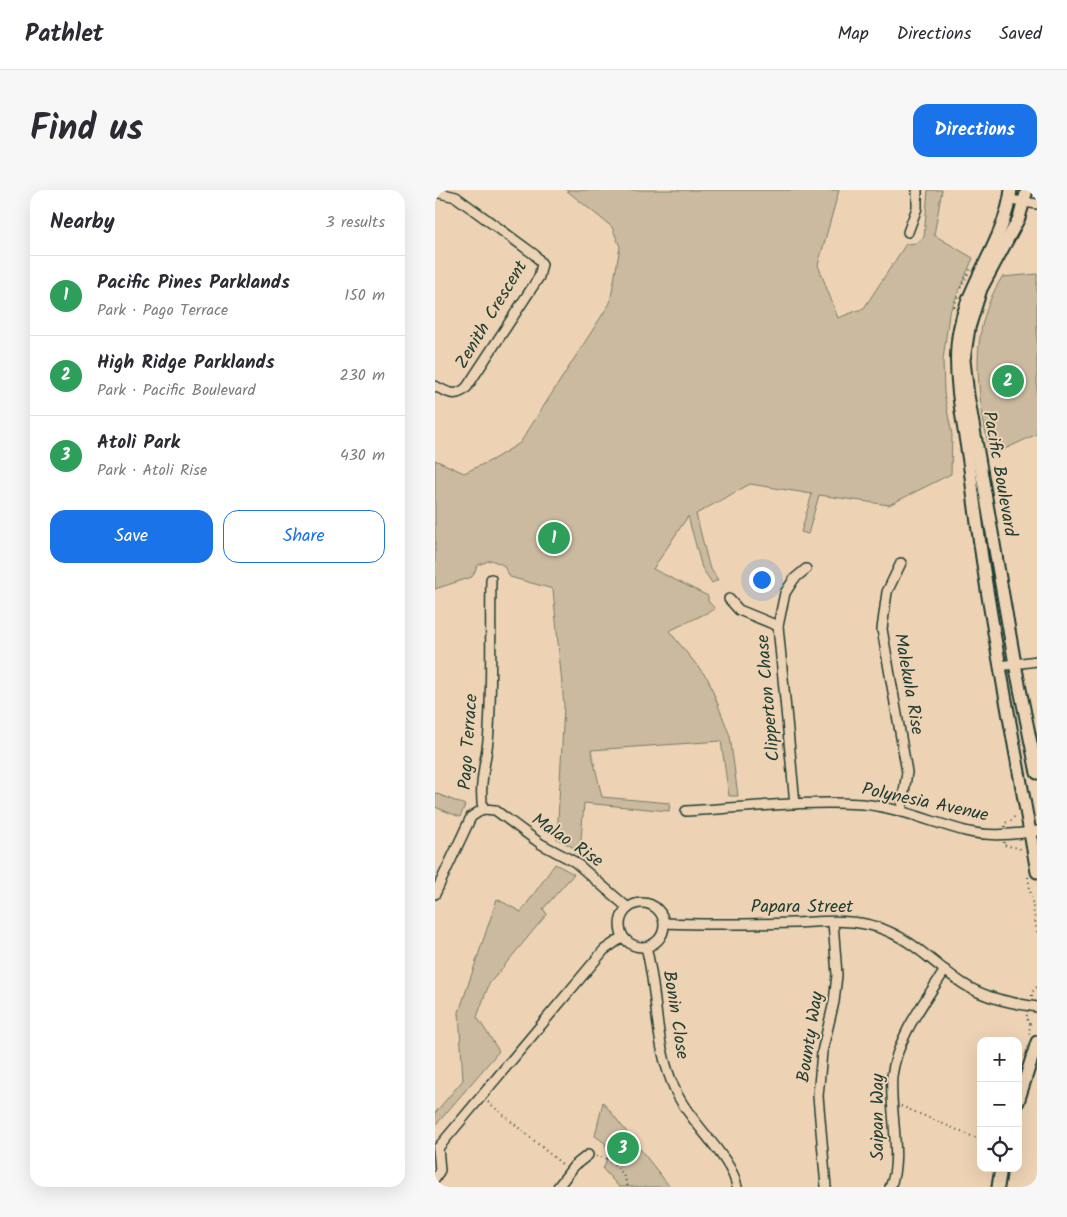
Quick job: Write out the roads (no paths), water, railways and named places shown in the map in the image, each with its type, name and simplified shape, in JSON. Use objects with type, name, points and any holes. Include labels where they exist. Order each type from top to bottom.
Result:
[{"type":"main road","name":"Pacific Boulevard","points":[[1027,190],[1025,202],[1003,251],[981,289],[969,328],[964,360],[968,395],[1015,664],[1037,773]]},
{"type":"main road","points":[[1011,195],[999,235],[973,284],[960,323],[957,344],[957,383],[985,584],[999,666],[1034,832],[1032,874]]},
{"type":"main road","points":[[1022,1089],[1037,1042]]},
{"type":"main road","points":[[998,1187],[1000,1172]]},
{"type":"street","points":[[908,232],[917,208],[917,190]]},
{"type":"street","name":"Zenith Crescent","points":[[435,192],[456,197],[535,255],[542,264],[539,277],[467,387],[461,393],[455,395],[435,386]]},
{"type":"street","points":[[1011,195],[1025,202],[1037,204]]},
{"type":"street","name":"Malekula Rise","points":[[901,563],[887,592],[883,609],[882,629],[907,772],[901,812]]},
{"type":"street","name":"Clipperton Chase","points":[[795,804],[778,626],[785,593],[794,579],[806,569]]},
{"type":"street","name":"Pago Terrace","points":[[435,894],[471,817],[483,809],[481,782],[487,761],[489,727],[491,579]]},
{"type":"street","points":[[729,599],[739,610],[766,623],[778,626]]},
{"type":"street","points":[[999,666],[1037,661]]},
{"type":"street","name":"Polynesia Avenue","points":[[686,811],[795,804],[862,804],[901,812],[966,831],[1000,835],[1034,832]]},
{"type":"street","name":"Malao Rise","points":[[483,809],[495,810],[541,844],[575,862],[628,908]]},
{"type":"street","points":[[643,903],[651,905],[662,916],[665,923],[660,939],[646,948],[633,946],[623,937],[620,922],[628,908],[643,903]]},
{"type":"street","name":"Papara Street","points":[[665,923],[854,921],[899,935],[918,947],[963,984],[983,994],[1003,1001],[1037,1008]]},
{"type":"street","name":"Bounty Way","points":[[826,1187],[818,1096],[822,1052],[834,1002],[836,984],[833,922]]},
{"type":"street","points":[[435,1179],[440,1170],[437,1147],[604,950],[623,937]]},
{"type":"street","name":"Bonin Close","points":[[646,948],[652,969],[659,1040],[670,1076],[690,1118],[731,1169],[737,1187]]},
{"type":"street","name":"Saipan Way","points":[[890,1187],[896,1162],[891,1106],[893,1075],[898,1053],[907,1032],[945,970]]},
{"type":"street","points":[[559,1187],[571,1171],[588,1154]]},
{"type":"place","name":"High Ridge Parklands","points":[[1008,381]]},
{"type":"place","name":"Pacific Pines Parklands","points":[[554,538]]},
{"type":"place","name":"Atoli Park","points":[[623,1148]]}]
